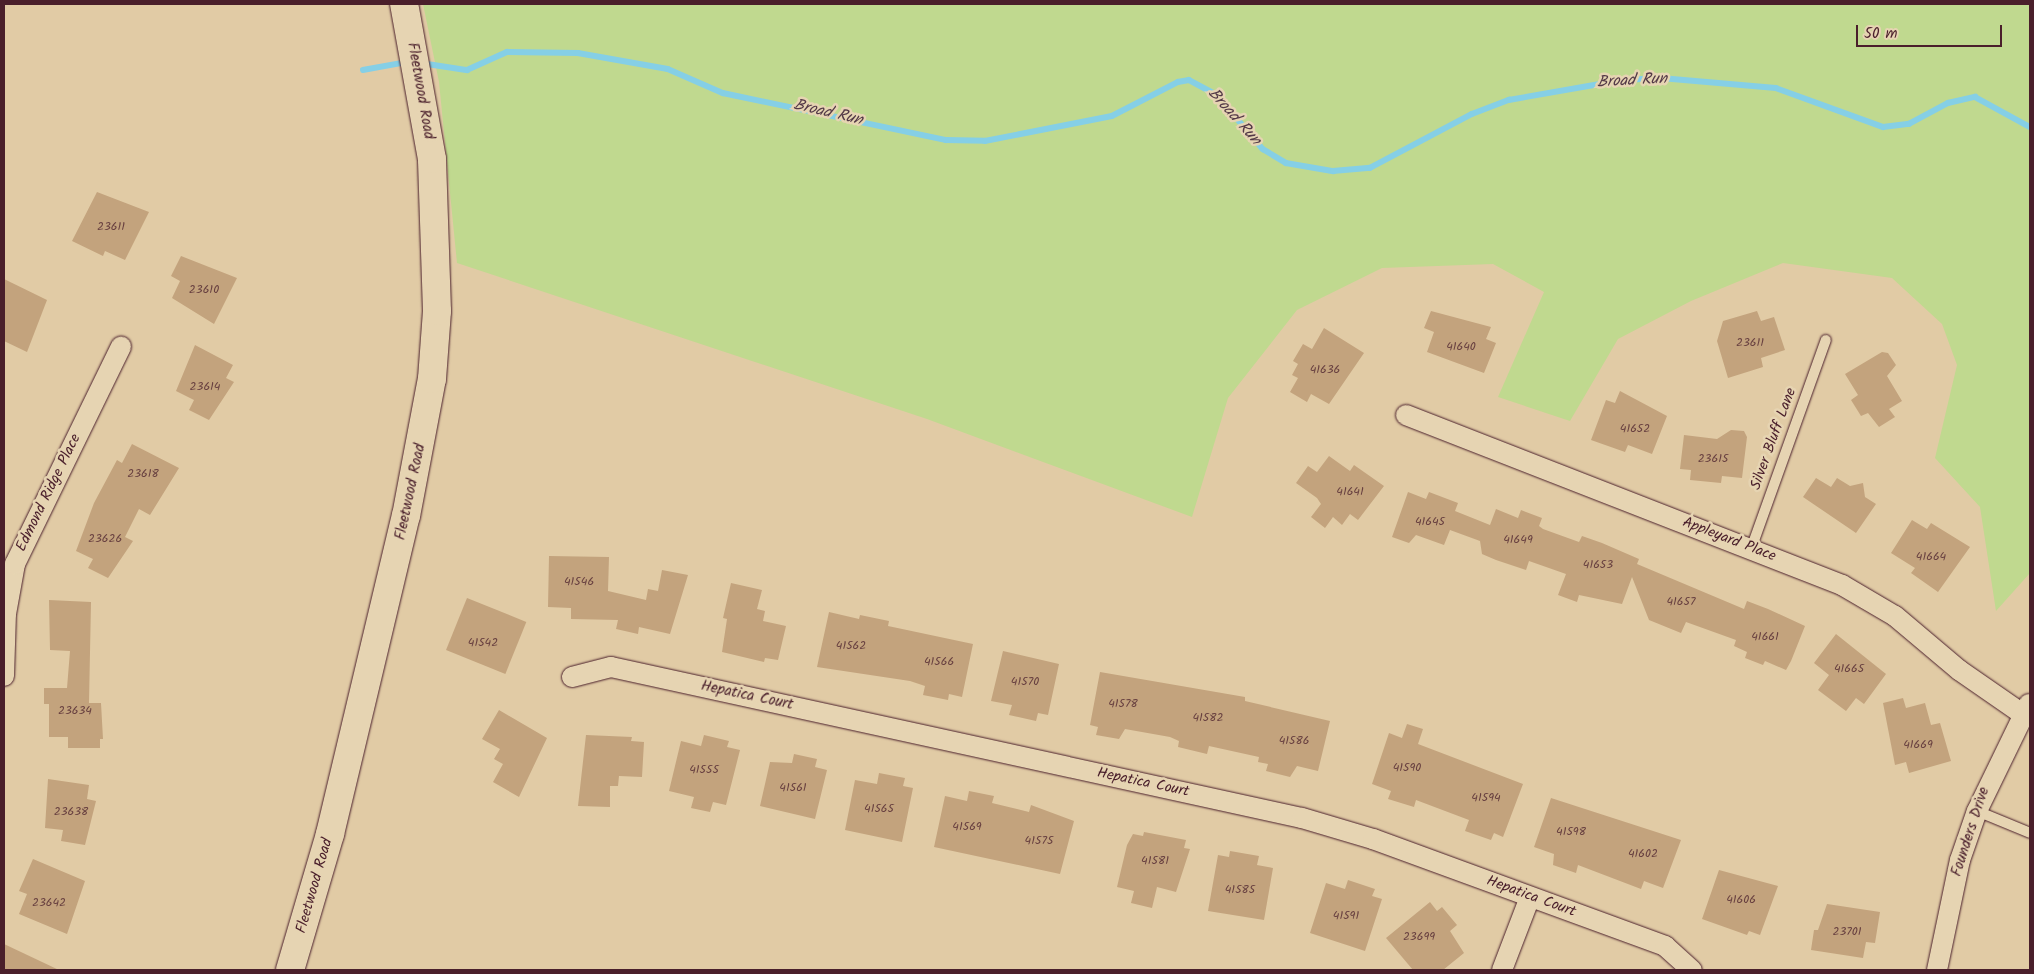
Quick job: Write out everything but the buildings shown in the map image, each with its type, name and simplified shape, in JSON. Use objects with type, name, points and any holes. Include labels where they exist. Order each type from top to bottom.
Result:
[{"type":"main road","name":"Fleetwood Road","points":[[293,969],[330,834],[406,516],[432,379],[436,219],[416,61],[404,4]]},
{"type":"street","name":"Edmond Ridge Place","points":[[4,676],[6,614],[15,564],[121,347]]},
{"type":"street","name":"Appleyard Place","points":[[1406,416],[1842,584],[1895,616],[1960,670],[2027,708]]},
{"type":"street","name":"Hepatica Court","points":[[572,677],[612,667],[1242,804],[1373,839],[1666,946],[1692,970]]},
{"type":"street","name":"Founders Drive","points":[[1937,970],[1960,860],[1977,811],[2027,708]]},
{"type":"street","points":[[1502,970],[1530,897]]},
{"type":"lane","name":"Silver Bluff Lane","points":[[1751,549],[1826,340]]},
{"type":"lane","points":[[1977,811],[2030,833]]},
{"type":"green space","points":[[423,4],[2030,4],[2030,573],[1996,611],[1980,507],[1935,458],[1957,365],[1942,324],[1892,278],[1783,263],[1691,301],[1618,339],[1570,421],[1498,397],[1544,292],[1493,264],[1382,268],[1297,310],[1228,398],[1192,517],[927,419],[457,263],[439,82]]},
{"type":"waterway","name":"Broad Run","points":[[421,63],[467,70],[507,52],[578,53],[668,69],[723,93],[946,140],[985,141],[1112,116],[1178,82],[1189,80],[1217,95],[1263,149],[1286,163],[1333,171],[1370,168],[1472,114],[1509,100],[1622,80],[1661,78],[1776,88],[1883,127],[1909,124],[1948,103],[1975,97],[2030,127]]},
{"type":"waterway","name":"Broad Run","points":[[363,70],[407,62]]}]
